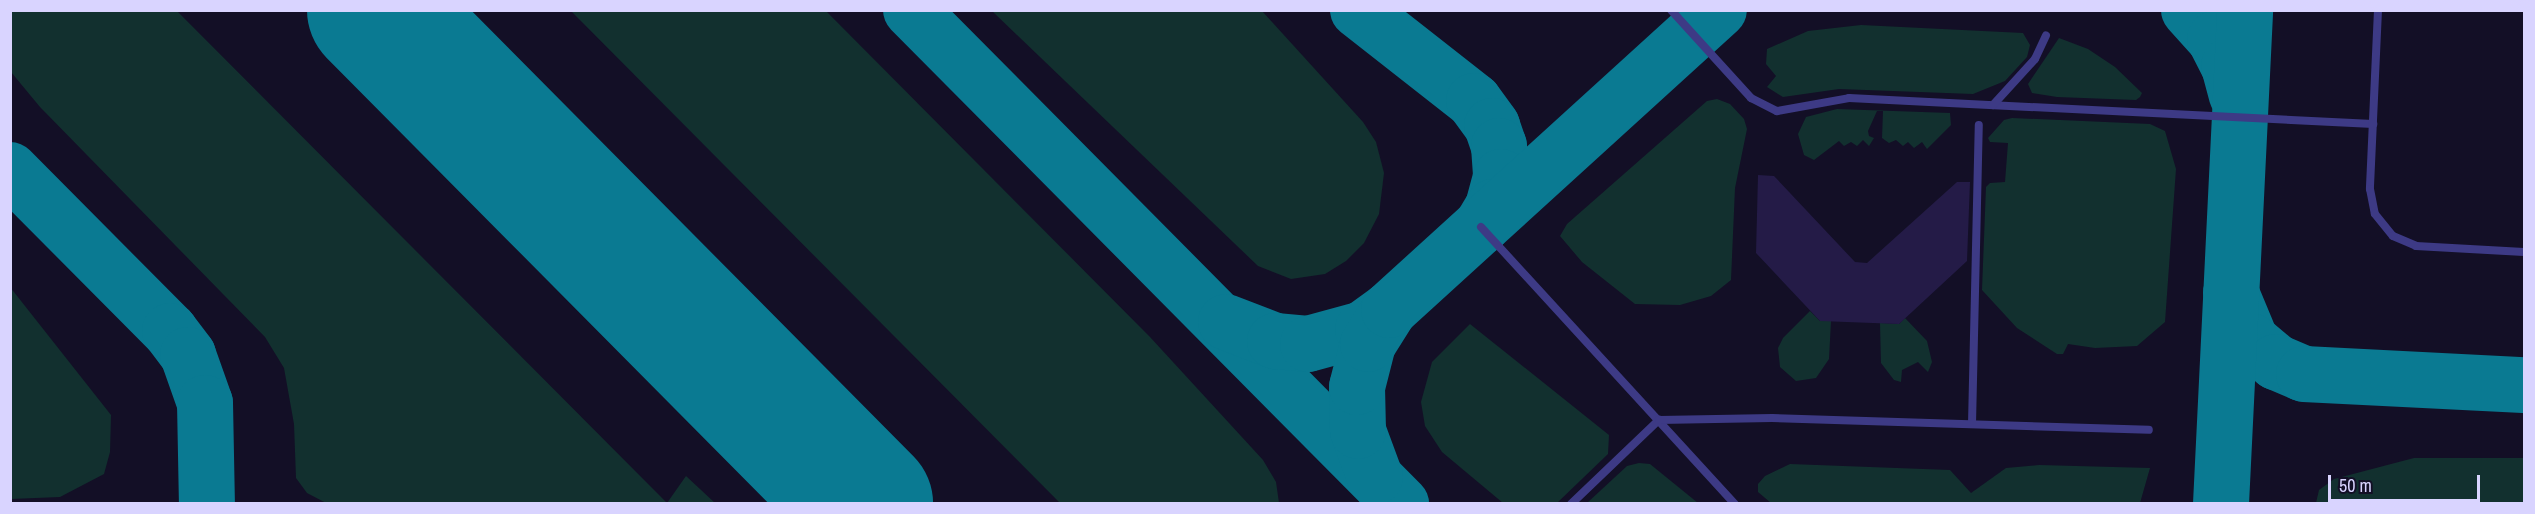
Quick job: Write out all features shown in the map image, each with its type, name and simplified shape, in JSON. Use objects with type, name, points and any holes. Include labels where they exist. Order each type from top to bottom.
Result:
[{"type":"lane","points":[[1671,10],[1751,98],[1766,108],[1783,111],[1849,98],[2373,124]]},
{"type":"lane","points":[[2378,10],[2371,206],[2393,236],[2424,247],[2524,252]]},
{"type":"lane","points":[[1993,105],[2035,59],[2046,35]]},
{"type":"lane","points":[[1972,424],[1979,125]]},
{"type":"lane","points":[[1481,227],[1735,504]]},
{"type":"lane","points":[[1571,504],[1659,420],[1772,418],[2149,430]]},
{"type":"green space","points":[[10,11],[177,11],[667,503],[686,476],[715,503],[328,504],[307,493],[296,478],[294,424],[284,368],[265,337],[40,107],[11,72]]},
{"type":"green space","points":[[571,11],[826,11],[1150,337],[1263,460],[1276,482],[1279,503],[1060,503]]},
{"type":"green space","points":[[992,11],[1262,11],[1363,122],[1376,142],[1384,173],[1379,214],[1364,243],[1346,261],[1325,274],[1291,279],[1258,266]]},
{"type":"green space","points":[[1861,25],[2023,33],[2030,45],[2027,57],[2005,81],[1973,94],[1839,89],[1783,97],[1767,87],[1776,76],[1766,64],[1767,49],[1808,31]]},
{"type":"green space","points":[[2059,38],[2088,49],[2115,67],[2142,93],[2140,97],[2136,100],[2057,97],[2032,93],[2028,84]]},
{"type":"green space","points":[[1717,99],[1730,104],[1744,119],[1747,129],[1735,188],[1731,280],[1711,296],[1680,305],[1635,304],[1582,262],[1560,236],[1567,224],[1707,101]]},
{"type":"green space","points":[[1837,109],[1950,113],[1951,125],[1927,149],[1922,142],[1914,148],[1908,142],[1903,146],[1896,140],[1889,143],[1882,138],[1883,111],[1877,111],[1868,131],[1869,136],[1874,138],[1869,146],[1863,140],[1857,146],[1851,142],[1844,146],[1839,141],[1814,160],[1804,155],[1798,134],[1806,117]]},
{"type":"green space","points":[[2012,118],[2150,124],[2165,131],[2176,169],[2165,322],[2137,346],[2095,348],[2068,344],[2063,354],[2057,354],[2017,328],[1982,290],[1986,187],[1990,183],[2005,182],[2008,143],[1990,142],[1988,138],[2004,120]]},
{"type":"green space","points":[[10,287],[111,415],[110,452],[104,474],[60,497],[11,499]]},
{"type":"green space","points":[[1810,311],[1820,321],[1831,321],[1829,359],[1816,378],[1796,381],[1780,367],[1778,348],[1783,338]]},
{"type":"green space","points":[[1905,318],[1927,341],[1932,362],[1928,372],[1918,362],[1902,370],[1901,382],[1894,380],[1881,363],[1880,323],[1899,324]]},
{"type":"green space","points":[[1470,324],[1609,435],[1608,454],[1557,503],[1503,503],[1442,452],[1425,426],[1421,402],[1432,362]]},
{"type":"green space","points":[[2414,458],[2524,458],[2524,503],[2316,503],[2319,490],[2334,479]]},
{"type":"green space","points":[[1639,463],[1650,464],[1698,503],[1587,503],[1627,466]]},
{"type":"green space","points":[[1790,464],[1950,470],[1971,493],[2006,468],[2039,465],[2150,468],[2140,503],[1771,503],[1758,492],[1758,484],[1765,476]]},
{"type":"building","points":[[1758,175],[1774,176],[1855,262],[1867,263],[1957,182],[1970,182],[1967,261],[1899,324],[1820,321],[1756,253]]},
{"type":"taxiway","points":[[911,10],[1401,504]]},
{"type":"taxiway","points":[[1358,10],[1474,101],[1492,126],[1499,146],[1501,177],[1493,207],[1481,227]]},
{"type":"taxiway","points":[[1375,477],[1358,431],[1357,387],[1368,344],[1389,310],[1719,10]]},
{"type":"taxiway","points":[[2189,10],[2215,39],[2229,66],[2237,95]]},
{"type":"taxiway","points":[[2221,504],[2245,10]]},
{"type":"taxiway","points":[[10,170],[170,331],[188,355],[205,403],[207,504]]},
{"type":"taxiway","points":[[2231,293],[2251,341],[2276,362],[2304,374],[2524,385]]},
{"type":"taxiway","points":[[1226,322],[1275,341],[1308,344],[1363,329],[1389,310]]},
{"type":"runway","points":[[375,10],[865,504]]}]
